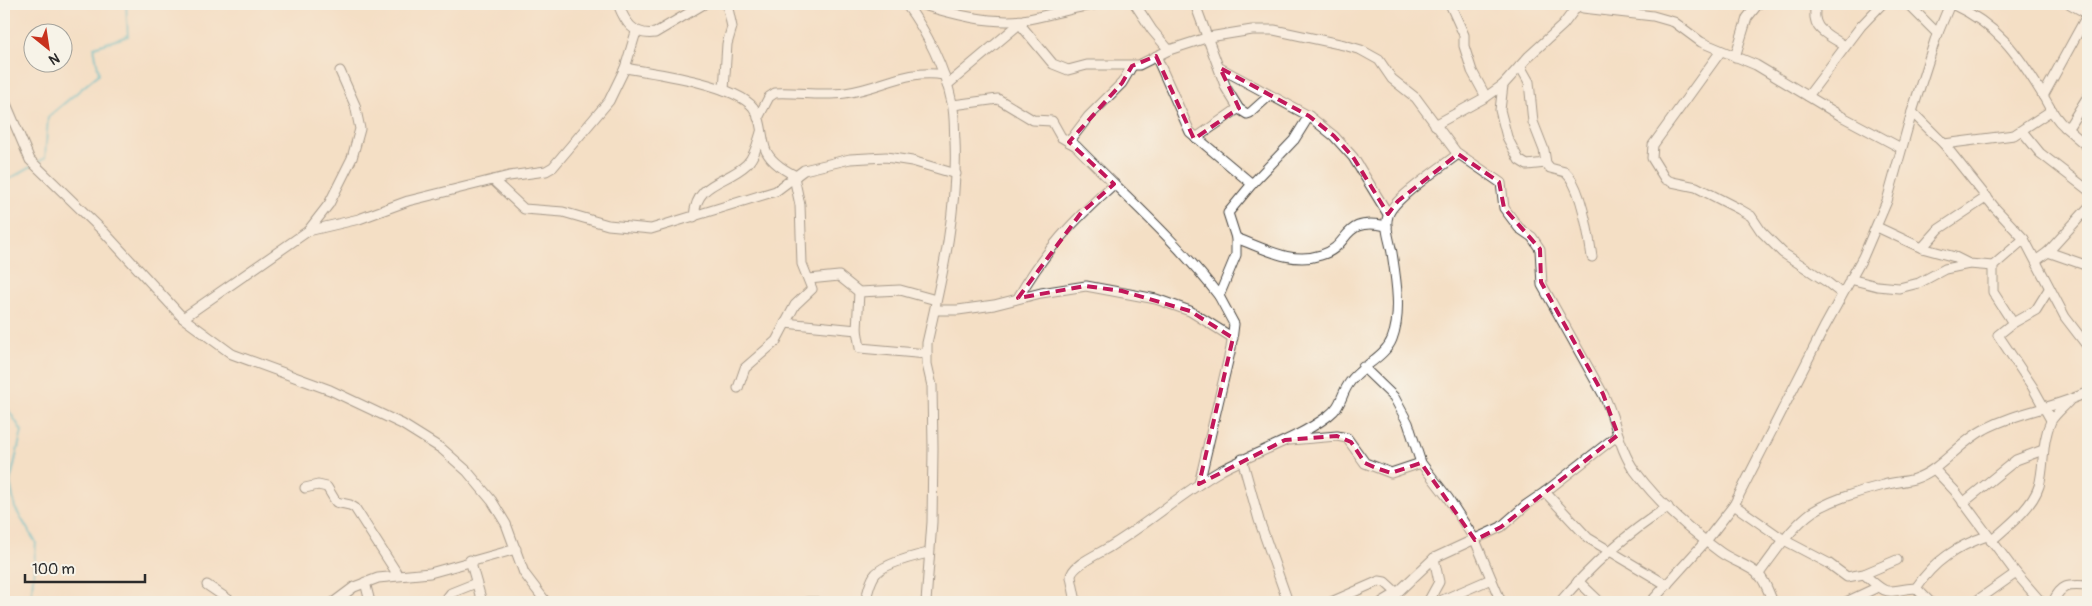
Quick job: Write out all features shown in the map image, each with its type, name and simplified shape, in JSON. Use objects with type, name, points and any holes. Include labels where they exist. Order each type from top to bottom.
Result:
[{"type":"street","points":[[618,4],[624,19],[636,32],[655,33],[704,4]]},
{"type":"street","points":[[724,90],[727,44],[732,27],[727,4]]},
{"type":"street","points":[[906,4],[916,17],[944,75],[953,105],[956,174],[953,216],[927,343],[932,386],[933,448],[932,522],[928,553],[926,602]]},
{"type":"street","points":[[920,4],[976,17],[1022,21],[1099,4]]},
{"type":"street","points":[[1135,4],[1152,30],[1169,50]]},
{"type":"street","points":[[1195,4],[1209,37],[1226,88],[1239,109],[1249,114],[1269,96]]},
{"type":"street","points":[[1450,4],[1463,34],[1464,46],[1472,71],[1488,96],[1500,110]]},
{"type":"street","points":[[1435,124],[1488,96],[1503,85],[1563,25],[1577,4],[1592,9],[1659,17],[1674,22],[1698,40],[1776,75],[1808,96],[1901,148]]},
{"type":"street","points":[[1735,57],[1747,18],[1758,4]]},
{"type":"street","points":[[1816,4],[1814,21],[1817,26],[1845,46]]},
{"type":"street","points":[[1808,96],[1845,46],[1882,4]]},
{"type":"street","points":[[1908,4],[1938,34]]},
{"type":"street","points":[[1651,602],[1706,541],[1734,505],[1877,227],[1887,201],[1912,112],[1938,34],[1951,4],[1974,14],[1997,31],[2017,54],[2064,127],[2088,147]]},
{"type":"street","points":[[2043,96],[2088,14],[2070,4]]},
{"type":"street","points":[[947,85],[1022,21]]},
{"type":"street","points":[[1022,21],[1043,55],[1061,68],[1068,70],[1087,65],[1139,65],[1169,50],[1209,37],[1252,30],[1274,30],[1361,50],[1384,64],[1392,79],[1416,98],[1458,154],[1501,183],[1504,208],[1514,222],[1534,239],[1540,252],[1542,285],[1603,394],[1635,471],[1668,507],[1706,541],[1758,575],[1773,602]]},
{"type":"street","points":[[308,231],[360,219],[408,201],[493,180],[546,171],[554,167],[609,102],[625,68],[636,32]]},
{"type":"street","points":[[1721,51],[1653,145],[1652,158],[1665,179],[1696,187],[1751,216],[1761,231],[1783,254],[1827,282],[1842,294]]},
{"type":"street","points":[[1156,56],[1186,124],[1196,138],[1252,184]]},
{"type":"street","points":[[1069,142],[1088,117],[1122,83],[1132,66]]},
{"type":"street","points":[[1520,66],[1528,77],[1533,122],[1543,146],[1546,163],[1550,168],[1565,172],[1573,184],[1587,225],[1592,257]]},
{"type":"street","points":[[625,68],[675,77],[724,90],[745,101],[753,108],[758,118],[768,154],[778,165],[795,177],[800,205],[802,264],[812,289],[794,306],[776,342],[745,368],[738,388]]},
{"type":"street","points":[[1220,68],[1309,116],[1334,136],[1353,157],[1388,214]]},
{"type":"street","points":[[183,318],[308,231],[329,204],[352,158],[360,129],[355,105],[340,71]]},
{"type":"street","points":[[758,118],[769,97],[775,93],[844,93],[870,88],[908,74],[924,72],[944,75]]},
{"type":"street","points":[[1503,85],[1500,110],[1507,137],[1520,162],[1526,165],[1546,163]]},
{"type":"street","points":[[2064,127],[2070,125],[2088,96]]},
{"type":"street","points":[[4,99],[30,160],[104,232],[183,318],[232,354],[338,394],[402,424],[442,449],[468,472],[492,501],[506,524],[527,578],[546,602]]},
{"type":"street","points":[[953,105],[998,99],[1033,120],[1052,121],[1061,137],[1069,142],[1114,184],[1199,269],[1219,296],[1234,322],[1199,484]]},
{"type":"street","points":[[1196,138],[1239,109]]},
{"type":"street","points":[[1944,144],[1999,138],[2022,130],[2052,110]]},
{"type":"street","points":[[1912,112],[1944,144],[1987,198],[2024,239],[2037,260],[2049,289],[2065,317],[2088,347]]},
{"type":"street","points":[[2078,112],[2088,117]]},
{"type":"street","points":[[1219,296],[1236,259],[1236,238],[1228,213],[1252,184],[1294,140],[1309,116]]},
{"type":"street","points":[[694,217],[698,198],[750,160],[762,129]]},
{"type":"street","points":[[2022,130],[2040,153],[2088,190]]},
{"type":"street","points":[[1076,602],[1071,577],[1074,569],[1124,538],[1185,492],[1242,459],[1306,430],[1335,410],[1342,401],[1350,382],[1363,367],[1386,349],[1392,340],[1396,324],[1395,276],[1387,226],[1388,214],[1398,200],[1458,154]]},
{"type":"street","points":[[493,180],[524,208],[563,212],[608,225],[651,229],[776,191],[810,168],[866,157],[912,161],[956,174]]},
{"type":"street","points":[[1018,298],[1034,268],[1069,226],[1114,184]]},
{"type":"street","points":[[1922,248],[1939,229],[1987,198]]},
{"type":"street","points":[[2037,260],[2048,252],[2088,208]]},
{"type":"street","points":[[1236,238],[1283,257],[1298,258],[1323,255],[1336,247],[1350,229],[1357,226],[1376,223],[1387,226]]},
{"type":"street","points":[[1877,227],[1922,248],[1955,256],[1969,264]]},
{"type":"street","points":[[1850,279],[1877,286],[1899,288],[1919,283],[1945,269],[1969,264],[1993,266],[2024,239]]},
{"type":"street","points":[[2048,252],[2088,266]]},
{"type":"street","points":[[1993,266],[1993,292],[2013,323]]},
{"type":"street","points":[[809,280],[839,276],[859,292],[900,290],[936,300]]},
{"type":"street","points":[[935,310],[994,305],[1018,298],[1082,286],[1122,291],[1156,299],[1190,311],[1232,338]]},
{"type":"street","points":[[2049,289],[2036,310],[2000,332],[1999,339],[2022,370],[2051,420]]},
{"type":"street","points":[[859,292],[857,330],[858,346],[861,349],[927,354]]},
{"type":"street","points":[[785,323],[857,330]]},
{"type":"street","points":[[1363,367],[1394,397],[1408,424],[1421,463],[1448,498],[1475,540],[1501,602]]},
{"type":"street","points":[[1758,575],[1784,540],[1808,515],[1827,505],[1885,484],[1914,479],[1934,469],[1983,430],[2021,412],[2045,408],[2088,392]]},
{"type":"street","points":[[1864,574],[1878,587],[1894,593],[1916,588],[1935,564],[1958,548],[1989,539],[2015,520],[2033,498],[2039,486],[2043,450],[2051,420],[2070,400]]},
{"type":"street","points":[[1382,602],[1397,592],[1434,558],[1501,527],[1526,505],[1618,434]]},
{"type":"street","points":[[1285,440],[1337,436],[1346,438],[1365,463],[1391,472],[1421,463]]},
{"type":"street","points":[[1963,503],[2016,460],[2043,450]]},
{"type":"street","points":[[1242,459],[1259,520],[1288,602]]},
{"type":"street","points":[[1934,469],[1942,476],[1989,539],[2041,602]]},
{"type":"street","points":[[305,488],[318,485],[327,487],[336,502],[355,508],[398,575]]},
{"type":"street","points":[[1545,492],[1583,533],[1666,586]]},
{"type":"street","points":[[1734,505],[1784,540],[1828,563],[1847,577],[1864,574],[1896,560]]},
{"type":"street","points":[[1560,602],[1610,549],[1633,530],[1668,507]]},
{"type":"street","points":[[334,602],[365,582],[398,575],[430,573],[470,560],[516,549]]},
{"type":"street","points":[[865,602],[877,573],[886,567],[928,553]]},
{"type":"street","points":[[1428,602],[1439,582],[1434,558]]},
{"type":"street","points":[[470,560],[482,602]]},
{"type":"street","points":[[1977,602],[2016,573]]},
{"type":"street","points":[[1438,602],[1491,579]]},
{"type":"street","points":[[1331,602],[1346,600],[1381,581],[1397,592]]},
{"type":"street","points":[[1578,581],[1600,602]]},
{"type":"street","points":[[365,582],[370,602]]},
{"type":"street","points":[[444,602],[451,593],[476,584]]},
{"type":"street","points":[[207,585],[232,602]]},
{"type":"street","points":[[2053,602],[2058,592],[2064,587],[2088,586]]},
{"type":"street","points":[[1846,602],[1878,587]]},
{"type":"street","points":[[1916,588],[1930,602]]},
{"type":"street","points":[[808,602],[818,602]]},
{"type":"highlighted area","points":[[1156,56],[1194,139],[1239,108],[1220,68],[1309,116],[1334,136],[1353,157],[1388,214],[1398,201],[1458,154],[1499,182],[1504,208],[1540,249],[1541,282],[1603,394],[1618,435],[1501,527],[1475,540],[1421,463],[1391,473],[1365,463],[1351,442],[1337,436],[1285,440],[1199,484],[1233,338],[1190,311],[1122,291],[1086,286],[1018,298],[1081,213],[1114,184],[1069,142],[1122,83],[1132,66]]},
{"type":"waterway","points":[[36,163],[45,158],[48,117],[99,74],[94,47],[128,36],[126,4]]},
{"type":"waterway","points":[[4,182],[32,166]]},
{"type":"waterway","points":[[4,403],[22,431],[10,482],[15,508],[36,543],[31,602]]}]
